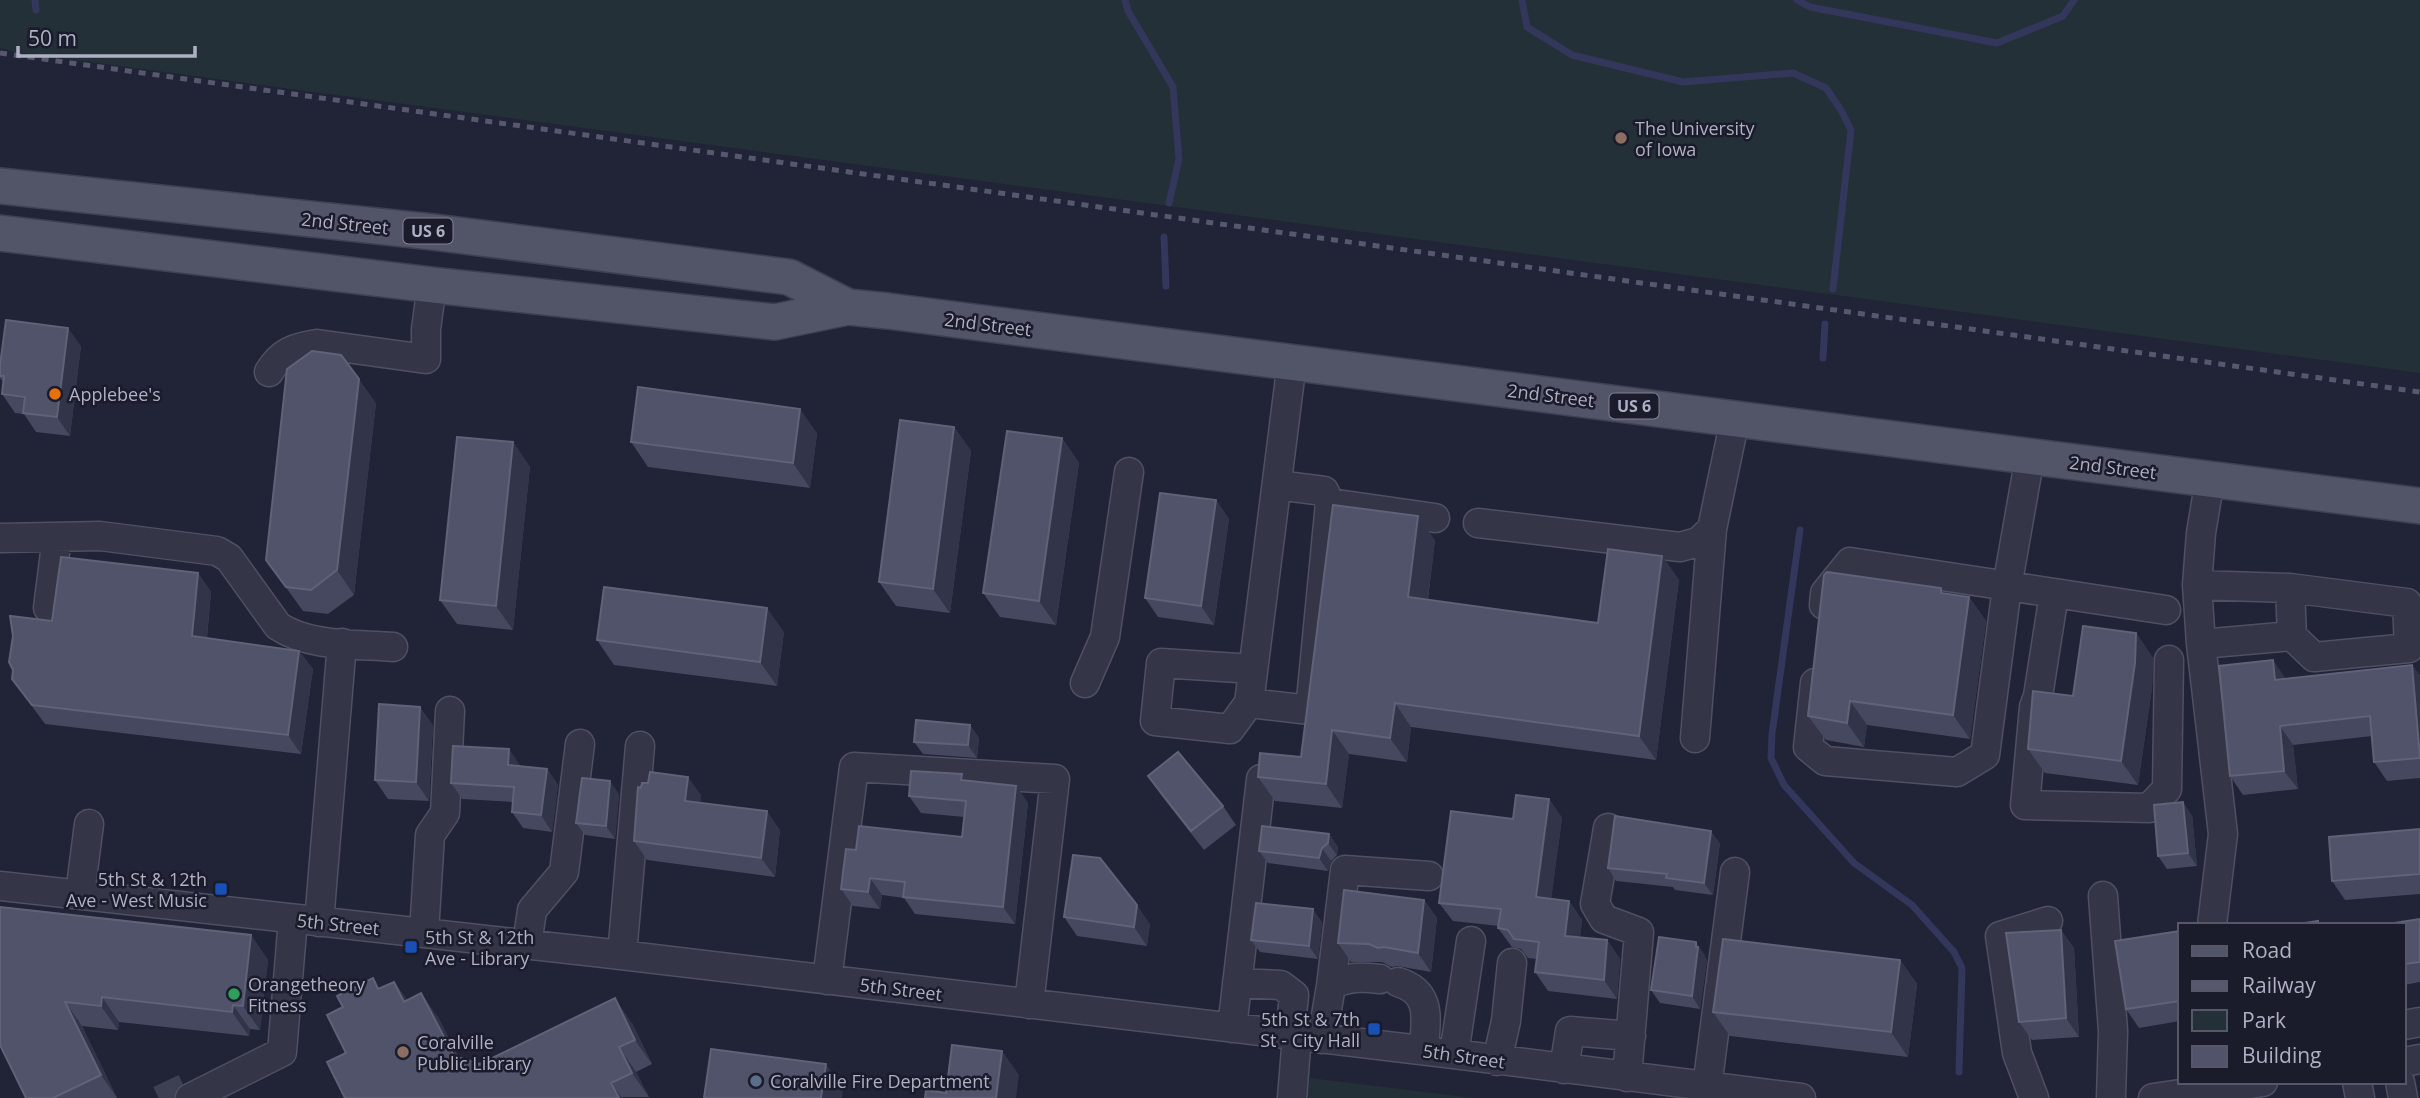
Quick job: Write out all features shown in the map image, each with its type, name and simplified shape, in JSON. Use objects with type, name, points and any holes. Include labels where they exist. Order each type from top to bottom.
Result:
[{"type":"main road","name":"2nd Street","points":[[0,186],[433,232],[789,277],[848,307]]},
{"type":"main road","name":"2nd Street","points":[[0,233],[432,285],[775,322],[848,307],[2420,506]]},
{"type":"street","points":[[269,372],[284,353],[317,344],[426,359],[426,329],[432,285]]},
{"type":"street","points":[[1253,669],[1161,663],[1155,721],[1230,729],[1249,703],[1292,362]]},
{"type":"street","points":[[1695,738],[1712,529],[1735,419]]},
{"type":"street","points":[[2030,456],[2007,587],[1985,755],[1957,772],[1825,761],[1808,747],[1825,593],[1850,562],[2007,587],[2166,610]]},
{"type":"street","points":[[1085,683],[1105,637],[1129,472]]},
{"type":"street","points":[[2210,479],[2197,585],[2201,644],[2223,834],[2212,923]]},
{"type":"street","points":[[1249,703],[1310,710],[1330,503],[1324,491],[1277,485]]},
{"type":"street","points":[[1330,503],[1435,518]]},
{"type":"street","points":[[1478,523],[1680,547],[1698,542],[1712,529]]},
{"type":"street","points":[[0,538],[100,536],[217,551],[229,558],[278,626],[299,637],[393,647]]},
{"type":"street","points":[[48,608],[57,537]]},
{"type":"street","points":[[2197,585],[2290,588],[2407,603],[2409,648],[2314,657],[2292,636],[2290,588]]},
{"type":"street","points":[[2054,594],[2034,707],[2025,805],[2149,808],[2167,789],[2169,660]]},
{"type":"street","points":[[2201,644],[2292,636]]},
{"type":"street","points":[[190,1098],[282,1052],[306,920],[342,643]]},
{"type":"street","points":[[424,933],[430,835],[445,813],[450,712]]},
{"type":"street","points":[[527,945],[532,910],[564,872],[580,744]]},
{"type":"street","points":[[622,955],[640,746]]},
{"type":"street","points":[[827,980],[854,767],[1055,779],[1028,1004]]},
{"type":"street","points":[[1232,1028],[1261,779]]},
{"type":"street","points":[[80,894],[89,824]]},
{"type":"street","points":[[1608,828],[1595,904],[1604,919],[1639,932],[1627,1077]]},
{"type":"street","points":[[1292,1098],[1303,1037],[1331,986],[1345,870],[1429,876]]},
{"type":"street","points":[[1707,1087],[1735,872]]},
{"type":"street","name":"5th Street","points":[[0,886],[622,955],[1423,1050],[1801,1098]]},
{"type":"street","points":[[2104,896],[2113,1031],[2111,1098]]},
{"type":"street","points":[[2034,1098],[2017,1053],[2000,936],[2048,921]]},
{"type":"street","points":[[1454,1054],[1471,941]]},
{"type":"street","points":[[1497,1061],[1506,1021],[1512,963]]},
{"type":"street","points":[[1331,986],[1355,978],[1389,981],[1417,991],[1426,1006],[1423,1050]]},
{"type":"street","points":[[1237,983],[1280,985],[1294,995],[1303,1037]]},
{"type":"street","points":[[1564,1069],[1570,1031],[1631,1036]]},
{"type":"street","points":[[2153,1098],[2182,1096],[2241,1084]]},
{"type":"green space","name":"The University of Iowa","points":[[0,0],[2420,0],[2420,373],[15,52],[0,48]]},
{"type":"green space","points":[[1310,1078],[1474,1098],[1307,1098]]},
{"type":"building","points":[[6,320],[68,328],[57,417],[23,413],[25,397],[2,394],[4,376],[0,376],[0,365]]},
{"type":"building","points":[[312,351],[341,355],[359,379],[337,570],[311,590],[286,587],[266,560],[287,369]]},
{"type":"building","points":[[638,387],[800,409],[793,463],[631,442]]},
{"type":"building","points":[[900,420],[954,427],[933,589],[879,582]]},
{"type":"building","points":[[1007,431],[1062,438],[1039,601],[983,593]]},
{"type":"building","points":[[457,437],[513,442],[496,606],[440,600]]},
{"type":"building","points":[[1160,493],[1216,500],[1201,606],[1145,598]]},
{"type":"building","points":[[1333,505],[1418,516],[1408,597],[1598,623],[1608,549],[1662,556],[1639,736],[1395,703],[1390,738],[1332,730],[1326,784],[1258,777],[1260,753],[1301,757]]},
{"type":"building","points":[[61,557],[198,573],[192,636],[299,651],[288,735],[32,705],[12,679],[13,670],[9,662],[13,636],[10,616],[52,621]]},
{"type":"building","points":[[1827,572],[1941,588],[1941,593],[1969,597],[1953,715],[1850,701],[1847,723],[1808,716],[1824,575]]},
{"type":"building","points":[[604,587],[767,608],[760,662],[597,640]]},
{"type":"building","points":[[2083,626],[2136,633],[2135,663],[2121,761],[2028,749],[2033,691],[2073,696]]},
{"type":"building","points":[[2273,660],[2275,680],[2412,665],[2420,758],[2374,762],[2370,716],[2280,726],[2284,771],[2230,776],[2219,666]]},
{"type":"building","points":[[379,704],[420,707],[416,782],[375,780]]},
{"type":"building","points":[[916,720],[970,725],[968,745],[914,742]]},
{"type":"building","points":[[453,746],[509,749],[508,765],[547,769],[541,815],[512,812],[514,787],[451,783]]},
{"type":"building","points":[[1178,752],[1223,806],[1191,831],[1148,776]]},
{"type":"building","points":[[911,771],[962,774],[961,780],[1016,786],[1003,907],[903,897],[905,882],[870,878],[868,892],[841,889],[846,849],[856,850],[859,826],[962,837],[966,801],[909,796]]},
{"type":"building","points":[[650,772],[688,777],[685,801],[767,811],[761,858],[634,841],[638,787],[641,788],[642,783],[648,783]]},
{"type":"building","points":[[582,778],[610,781],[606,826],[576,823]]},
{"type":"building","points":[[1516,795],[1549,799],[1536,897],[1569,901],[1565,936],[1607,940],[1604,980],[1535,972],[1539,942],[1514,939],[1508,930],[1498,928],[1501,909],[1439,903],[1451,811],[1513,819]]},
{"type":"building","points":[[2183,802],[2188,853],[2158,856],[2154,805]]},
{"type":"building","points":[[1615,816],[1711,831],[1704,883],[1666,878],[1667,874],[1608,868]]},
{"type":"building","points":[[1262,826],[1329,834],[1328,843],[1322,848],[1319,858],[1259,851]]},
{"type":"building","points":[[2420,829],[2420,874],[2332,881],[2329,837]]},
{"type":"building","points":[[1073,855],[1100,858],[1137,905],[1134,927],[1064,917]]},
{"type":"building","points":[[1344,890],[1424,900],[1418,953],[1378,948],[1369,944],[1338,943]]},
{"type":"building","points":[[1256,903],[1313,909],[1309,946],[1251,940]]},
{"type":"building","points":[[0,907],[251,935],[243,1006],[233,1005],[232,1012],[102,997],[101,1006],[65,1002],[101,1075],[53,1098],[26,1098],[0,1045]]},
{"type":"building","points":[[2420,919],[2420,962],[2406,964],[2406,923],[2394,923]]},
{"type":"building","points":[[2061,930],[2066,1018],[2019,1022],[2006,933]]},
{"type":"building","points":[[2178,931],[2178,1001],[2126,1009],[2115,941]]},
{"type":"building","points":[[1659,937],[1696,942],[1698,947],[1692,996],[1651,990]]},
{"type":"building","points":[[1723,939],[1900,960],[1891,1032],[1713,1012]]},
{"type":"building","name":"Coralville Public Library","points":[[373,978],[378,989],[394,982],[404,1002],[421,993],[454,1056],[480,1064],[615,998],[635,1040],[619,1047],[632,1073],[611,1083],[619,1098],[345,1098],[327,1062],[346,1053],[327,1015],[343,1007],[337,996]]},
{"type":"building","points":[[952,1045],[1002,1051],[996,1098],[925,1098],[926,1090],[946,1093]]},
{"type":"building","points":[[711,1049],[826,1064],[821,1098],[704,1098]]},
{"type":"waterway","points":[[35,0],[36,10]]},
{"type":"waterway","points":[[1125,0],[1128,11],[1173,87],[1179,159],[1169,203]]},
{"type":"waterway","points":[[1522,0],[1527,27],[1572,55],[1683,82],[1793,73],[1826,88],[1851,130],[1833,289]]},
{"type":"waterway","points":[[1797,0],[1810,7],[1997,43],[2063,16],[2074,0]]},
{"type":"waterway","points":[[1164,237],[1166,286]]},
{"type":"waterway","points":[[1823,358],[1825,324]]},
{"type":"waterway","points":[[1800,530],[1771,758],[1784,785],[1854,863],[1912,905],[1954,952],[1962,968],[1959,1072]]},
{"type":"tunnel","points":[[166,1081],[174,1098]]},
{"type":"railway","points":[[0,53],[2420,392]]},
{"type":"place","name":"The University of Iowa","points":[[1621,138]]},
{"type":"place","name":"Applebee's","points":[[55,394]]},
{"type":"place","name":"5th St & 12th Ave - West Music","points":[[221,889]]},
{"type":"place","name":"5th St & 12th Ave - Library","points":[[411,947]]},
{"type":"place","name":"Orangetheory Fitness","points":[[234,994]]},
{"type":"place","name":"5th St & 7th St - City Hall","points":[[1374,1029]]},
{"type":"place","name":"Coralville Public Library","points":[[403,1052]]},
{"type":"place","name":"Coralville Fire Department","points":[[756,1081]]}]
